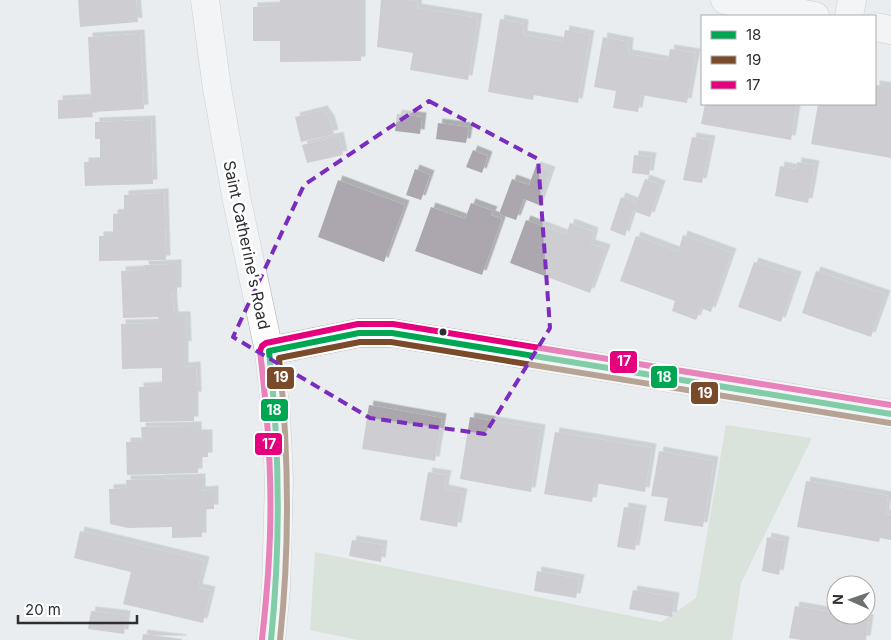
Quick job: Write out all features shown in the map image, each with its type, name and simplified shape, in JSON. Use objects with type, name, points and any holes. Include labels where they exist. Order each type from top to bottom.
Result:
[{"type":"street","name":"Saint Catherine's Road","points":[[205,0],[217,88],[234,182],[270,351],[276,415],[279,480],[276,589],[271,640]]},
{"type":"street","points":[[725,0],[809,15]]},
{"type":"street","points":[[849,15],[852,0]]},
{"type":"street","points":[[876,27],[891,30]]},
{"type":"street","points":[[270,351],[359,333],[392,333],[891,414]]},
{"type":"highlighted area","points":[[429,101],[538,159],[550,328],[485,434],[370,418],[233,337],[304,185]]},
{"type":"green space","points":[[726,425],[812,438],[741,583],[732,640],[358,640],[310,630],[315,552],[661,622],[696,598]]},
{"type":"building","points":[[78,0],[136,0],[138,22],[80,27]]},
{"type":"building","points":[[280,0],[361,0],[361,61],[280,62],[280,41],[253,41],[253,7],[280,6]]},
{"type":"building","points":[[381,0],[418,2],[417,8],[478,18],[468,80],[410,70],[413,53],[377,47]]},
{"type":"building","points":[[500,19],[524,24],[523,35],[563,42],[565,30],[590,35],[578,103],[534,95],[533,100],[488,92]]},
{"type":"building","points":[[140,34],[144,109],[92,112],[93,117],[58,119],[58,100],[91,98],[88,37]]},
{"type":"building","points":[[603,37],[629,42],[628,54],[668,61],[670,49],[696,53],[687,103],[641,95],[638,112],[613,108],[616,91],[594,87]]},
{"type":"building","points":[[876,85],[891,87],[891,158],[811,144],[818,105],[876,105]]},
{"type":"building","points":[[705,105],[797,105],[791,140],[701,124]]},
{"type":"building","points":[[323,110],[330,120],[334,134],[301,142],[295,117]]},
{"type":"building","points":[[397,114],[422,117],[420,134],[395,131]]},
{"type":"building","points":[[151,120],[153,184],[85,186],[84,162],[100,162],[100,139],[95,139],[95,122]]},
{"type":"building","points":[[438,123],[469,127],[466,143],[436,139]]},
{"type":"building","points":[[339,136],[343,155],[307,163],[302,145]]},
{"type":"building","points":[[692,137],[711,140],[702,183],[683,180]]},
{"type":"building","points":[[473,150],[488,156],[482,173],[466,167]]},
{"type":"building","points":[[634,155],[652,157],[649,175],[632,173]]},
{"type":"building","points":[[797,162],[815,165],[808,203],[775,196],[780,166],[796,169]]},
{"type":"building","points":[[536,166],[551,171],[539,205],[524,199],[516,220],[499,214],[512,179],[529,185]]},
{"type":"building","points":[[415,169],[430,175],[421,200],[406,195]]},
{"type":"building","points":[[645,179],[661,185],[650,217],[633,211],[625,236],[610,230],[621,197],[636,203]]},
{"type":"building","points":[[338,180],[405,205],[384,262],[318,237]]},
{"type":"building","points":[[164,193],[166,260],[99,261],[99,236],[113,236],[113,214],[124,213],[124,195]]},
{"type":"building","points":[[471,203],[493,211],[491,215],[502,219],[482,275],[415,251],[431,207],[465,219]]},
{"type":"building","points":[[526,220],[566,235],[570,223],[594,232],[591,244],[606,249],[590,293],[510,263]]},
{"type":"building","points":[[683,235],[732,253],[711,312],[701,308],[696,320],[672,311],[675,301],[620,281],[636,236],[678,252]]},
{"type":"building","points":[[754,262],[797,276],[781,322],[738,307]]},
{"type":"building","points":[[177,264],[177,292],[172,292],[174,316],[186,316],[187,346],[184,345],[184,367],[196,366],[197,396],[194,396],[194,421],[140,422],[139,387],[162,386],[162,368],[122,369],[121,324],[159,323],[158,317],[123,318],[121,271],[145,270],[144,265]]},
{"type":"building","points":[[816,271],[886,295],[871,337],[802,313]]},
{"type":"building","points":[[369,405],[442,418],[435,461],[362,449]]},
{"type":"building","points":[[470,417],[541,429],[531,492],[460,479]]},
{"type":"building","points":[[197,426],[197,434],[208,434],[208,457],[198,457],[198,473],[127,475],[126,442],[142,442],[141,427]]},
{"type":"building","points":[[555,432],[652,448],[645,492],[595,483],[592,502],[544,494]]},
{"type":"building","points":[[659,451],[714,461],[703,527],[664,521],[668,498],[651,496]]},
{"type":"building","points":[[428,472],[447,475],[444,489],[463,493],[457,527],[420,520]]},
{"type":"building","points":[[201,478],[201,491],[214,490],[214,509],[202,509],[202,537],[172,538],[172,527],[128,528],[110,524],[109,489],[127,488],[126,480]]},
{"type":"building","points":[[806,481],[888,496],[885,514],[891,515],[891,540],[880,538],[879,542],[797,527]]},
{"type":"building","points":[[624,507],[642,510],[635,550],[617,547]]},
{"type":"building","points":[[80,531],[205,561],[198,588],[211,591],[203,623],[123,604],[131,572],[74,558]]},
{"type":"building","points":[[767,537],[785,541],[779,575],[762,571]]},
{"type":"building","points":[[352,540],[383,545],[381,562],[349,556]]},
{"type":"building","points":[[537,571],[580,579],[576,598],[534,591]]},
{"type":"building","points":[[633,590],[675,597],[672,617],[629,609]]},
{"type":"building","points":[[795,606],[826,611],[826,625],[868,625],[866,640],[802,640],[789,638]]},
{"type":"building","points":[[91,611],[126,615],[124,634],[88,629]]},
{"type":"building","points":[[143,634],[182,639],[182,640],[142,640]]},
{"type":"transit line","name":"17","points":[[262,639],[270,539],[269,446],[260,351],[266,343],[358,324],[393,324],[891,405]]},
{"type":"transit line","name":"18","points":[[271,640],[278,531],[278,496],[273,388],[269,351],[359,333],[392,333],[891,414]]},
{"type":"transit line","name":"19","points":[[280,640],[287,534],[287,499],[285,428],[279,358],[360,342],[391,342],[890,423]]}]
